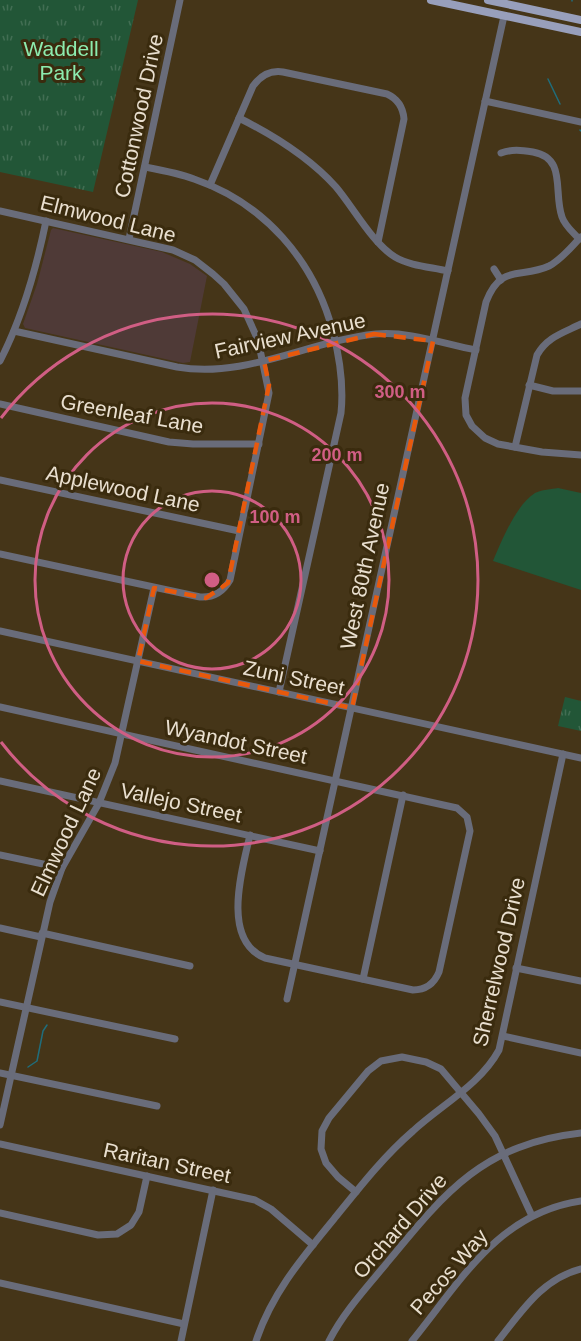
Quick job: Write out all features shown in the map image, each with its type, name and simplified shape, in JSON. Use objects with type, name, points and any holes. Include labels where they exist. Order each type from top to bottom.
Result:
[{"type":"main road","points":[[431,0],[581,32]]},
{"type":"main road","points":[[488,0],[507,2],[581,20]]},
{"type":"main road","name":"West 80th Avenue","points":[[504,16],[507,2]]},
{"type":"street","name":"Cottonwood Drive","points":[[129,239],[180,0]]},
{"type":"street","name":"West 80th Avenue","points":[[287,999],[504,16]]},
{"type":"street","points":[[210,185],[257,80],[272,71],[387,94],[395,99],[403,110],[404,120],[378,242]]},
{"type":"street","points":[[485,101],[581,122]]},
{"type":"street","points":[[239,118],[274,137],[319,171],[349,202],[387,252],[399,259],[448,271]]},
{"type":"street","points":[[501,153],[510,150],[527,151],[542,154],[551,160],[556,171],[563,220],[580,238],[550,266],[515,273],[501,280],[492,290],[486,302],[465,406],[468,420],[474,429],[488,440],[542,452],[581,455]]},
{"type":"street","points":[[145,167],[210,185],[255,211],[271,225],[291,247],[318,290],[336,342],[342,372],[341,413],[279,692]]},
{"type":"street","name":"Elmwood Lane","points":[[0,211],[173,250],[195,260],[236,297],[248,315],[264,361],[269,393],[230,579],[224,589],[213,596],[200,597],[154,588],[115,763],[99,802],[62,868],[50,902],[0,1125]]},
{"type":"street","points":[[0,361],[30,289],[46,221]]},
{"type":"street","points":[[494,269],[501,280]]},
{"type":"street","points":[[515,447],[535,359],[542,346],[550,339],[581,324]]},
{"type":"street","name":"Fairview Avenue","points":[[14,331],[187,369],[214,370],[264,361],[336,342],[382,334],[405,335],[476,350]]},
{"type":"street","points":[[529,385],[553,391],[581,391]]},
{"type":"street","name":"Greenleaf Lane","points":[[0,404],[170,442],[204,445],[259,444]]},
{"type":"street","name":"Applewood Lane","points":[[0,480],[239,531]]},
{"type":"street","points":[[0,554],[154,588]]},
{"type":"street","name":"Zuni Street","points":[[0,631],[581,758]]},
{"type":"street","name":"Wyandot Street","points":[[0,707],[452,806],[463,813],[469,822],[469,836],[439,972],[430,986],[413,990],[363,979]]},
{"type":"street","name":"Sherrelwood Drive","points":[[255,1341],[276,1295],[289,1275],[356,1192],[398,1144],[489,1065],[499,1050],[563,754]]},
{"type":"street","name":"Vallejo Street","points":[[0,781],[320,851]]},
{"type":"street","points":[[250,835],[237,893],[244,939],[251,950],[258,955],[363,979],[403,795]]},
{"type":"street","points":[[0,855],[62,868]]},
{"type":"street","points":[[0,928],[190,966]]},
{"type":"street","points":[[516,968],[581,981]]},
{"type":"street","points":[[0,1002],[176,1039]]},
{"type":"street","points":[[503,1036],[581,1053]]},
{"type":"street","points":[[356,1192],[326,1163],[321,1149],[326,1124],[368,1071],[381,1061],[402,1057],[426,1062],[441,1069],[460,1091],[488,1126],[532,1215]]},
{"type":"street","points":[[0,1073],[158,1106]]},
{"type":"street","name":"Orchard Drive","points":[[329,1341],[352,1306],[437,1202],[465,1178],[503,1154],[532,1143],[581,1133]]},
{"type":"street","name":"Raritan Street","points":[[0,1144],[255,1200],[262,1203],[313,1245]]},
{"type":"street","points":[[0,1213],[98,1234],[117,1234],[131,1225],[139,1212],[147,1176]]},
{"type":"street","points":[[181,1341],[213,1190]]},
{"type":"street","name":"Pecos Way","points":[[412,1341],[491,1244],[532,1215],[581,1201]]},
{"type":"street","points":[[498,1341],[533,1297],[545,1286],[581,1269]]},
{"type":"street","points":[[0,1283],[184,1324]]},
{"type":"highlighted area","points":[[374,334],[433,341],[352,708],[138,661],[154,588],[206,598],[228,583],[269,385],[264,361]]},
{"type":"shaded area","points":[[53,228],[162,252],[190,264],[207,276],[190,362],[183,363],[25,328],[23,324]]},
{"type":"green space","name":"Waddell Park","points":[[0,0],[138,0],[93,192],[0,172]]},
{"type":"green space","points":[[558,488],[581,493],[581,590],[493,561],[510,524],[528,499],[537,492]]},
{"type":"green space","points":[[565,697],[581,701],[581,731],[558,726]]},
{"type":"waterway","points":[[548,79],[560,104]]},
{"type":"waterway","points":[[28,1067],[37,1061],[43,1031],[47,1025]]}]
